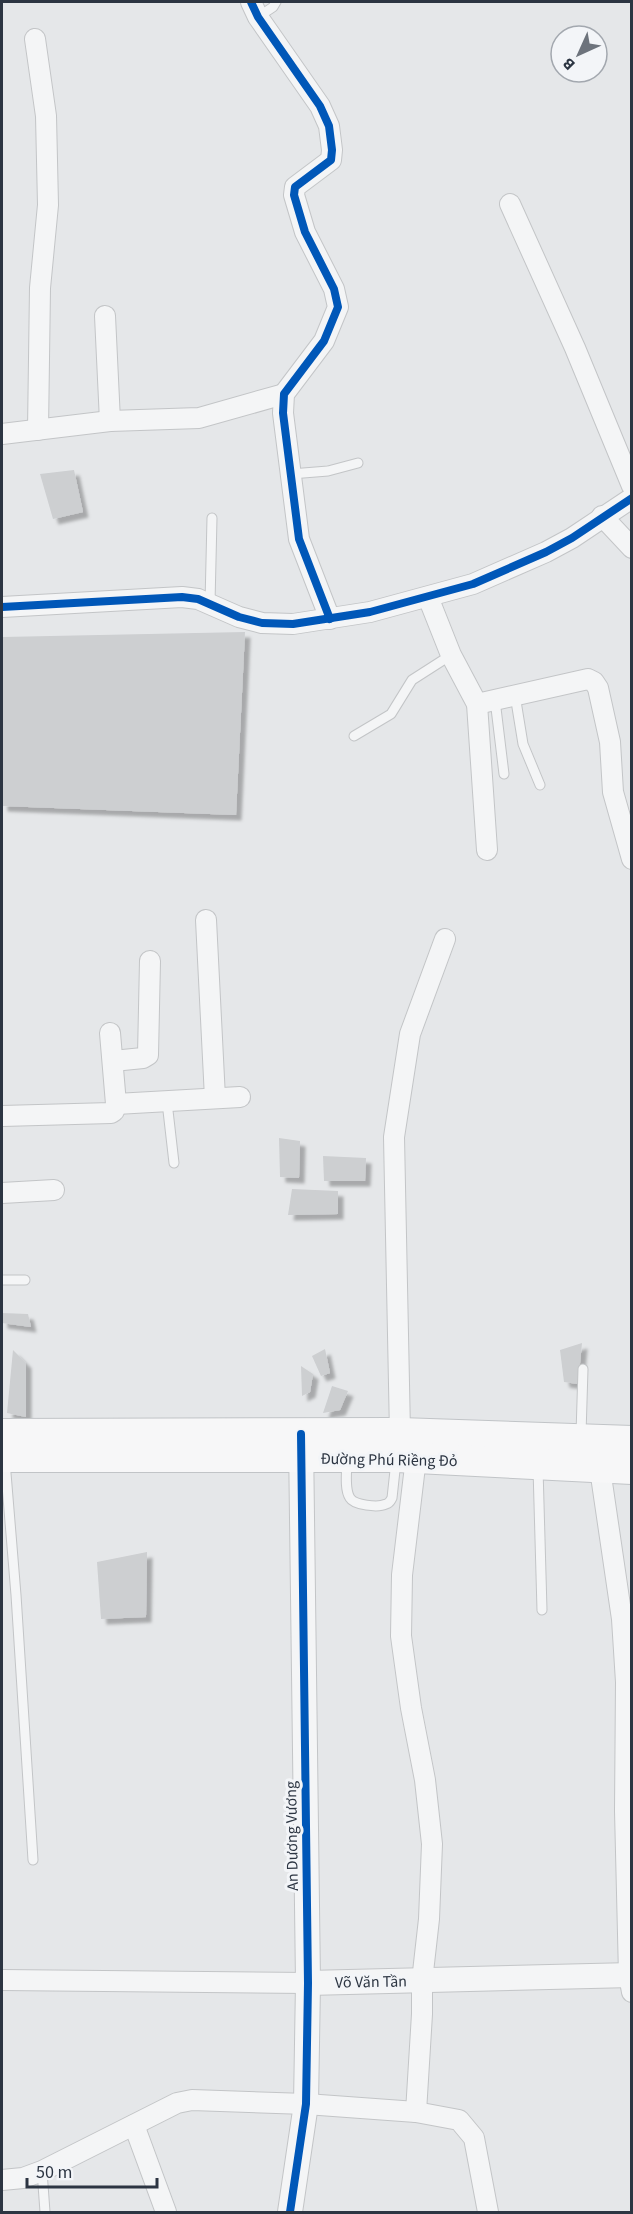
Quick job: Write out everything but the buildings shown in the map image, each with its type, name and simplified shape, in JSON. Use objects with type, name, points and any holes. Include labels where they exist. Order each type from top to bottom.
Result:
[{"type":"main road","name":"Đường Phú Riềng Đỏ","points":[[301,1446],[347,1457],[404,1450],[581,1439],[632,1441]]},
{"type":"main road","name":"Đường Phú Riềng Đỏ","points":[[2,1449],[301,1446],[404,1450],[538,1465],[632,1469]]},
{"type":"street","points":[[254,9],[320,106],[329,126],[332,150],[331,160],[295,187],[294,195],[305,232],[334,289],[338,307],[324,341],[284,394],[283,413],[299,539],[330,619]]},
{"type":"street","points":[[35,39],[46,116],[48,205],[40,288],[38,430]]},
{"type":"street","points":[[510,204],[575,348],[632,486]]},
{"type":"street","points":[[105,316],[110,422]]},
{"type":"street","points":[[2,434],[110,422],[199,418],[284,394]]},
{"type":"street","points":[[2,607],[182,597],[198,599],[239,617],[262,623],[292,624],[330,619],[370,612],[473,584],[572,538],[632,498]]},
{"type":"street","points":[[602,516],[632,548]]},
{"type":"street","points":[[428,597],[451,655],[486,702],[486,850]]},
{"type":"street","points":[[486,702],[588,678],[594,682],[598,688],[610,742],[613,792],[632,859]]},
{"type":"street","points":[[206,920],[214,1098]]},
{"type":"street","points":[[416,2112],[422,1981],[429,1919],[432,1844],[425,1780],[411,1708],[401,1636],[404,1450],[394,1137],[410,1034],[445,939]]},
{"type":"street","points":[[113,1061],[143,1058],[148,1055],[150,961]]},
{"type":"street","points":[[2,1116],[111,1113],[116,1104],[110,1033]]},
{"type":"street","points":[[116,1104],[240,1097]]},
{"type":"street","points":[[2,1193],[54,1190]]},
{"type":"street","name":"An Dương Vương","points":[[290,2212],[306,2104],[308,1983],[301,1446]]},
{"type":"street","points":[[600,1469],[622,1619],[626,1682],[625,1811],[631,1981]]},
{"type":"street","name":"Võ Văn Tần","points":[[2,1980],[308,1983],[631,1981]]},
{"type":"street","points":[[2,2180],[23,2178],[42,2171],[177,2103],[192,2100],[306,2104],[416,2112],[459,2120],[474,2138],[488,2212]]},
{"type":"street","points":[[134,2125],[165,2212]]},
{"type":"lane","points":[[254,9],[273,7],[276,2]]},
{"type":"lane","points":[[291,474],[328,471],[358,463]]},
{"type":"lane","points":[[210,603],[212,518]]},
{"type":"lane","points":[[354,736],[391,714],[412,680],[451,655]]},
{"type":"lane","points":[[515,695],[523,744],[540,785]]},
{"type":"lane","points":[[486,702],[504,774]]},
{"type":"lane","points":[[167,1102],[174,1163]]},
{"type":"lane","points":[[2,1280],[25,1280]]},
{"type":"lane","points":[[581,1439],[583,1369]]},
{"type":"lane","points":[[2,1449],[16,1595],[33,1860]]},
{"type":"lane","points":[[347,1457],[350,1499],[356,1503],[384,1505],[392,1498],[404,1450]]},
{"type":"lane","points":[[538,1465],[542,1610]]},
{"type":"lane","points":[[42,2171],[45,2212]]},
{"type":"cycle path","points":[[251,2],[258,17],[320,106],[329,126],[331,160],[295,187],[294,195],[305,232],[334,289],[338,307],[324,341],[284,394],[283,413],[299,539],[330,619]]},
{"type":"cycle path","points":[[2,607],[182,597],[198,599],[239,617],[262,623],[293,624],[370,612],[473,584],[572,538],[632,498]]},
{"type":"cycle path","points":[[290,2212],[306,2104],[308,1983],[301,1434]]}]
